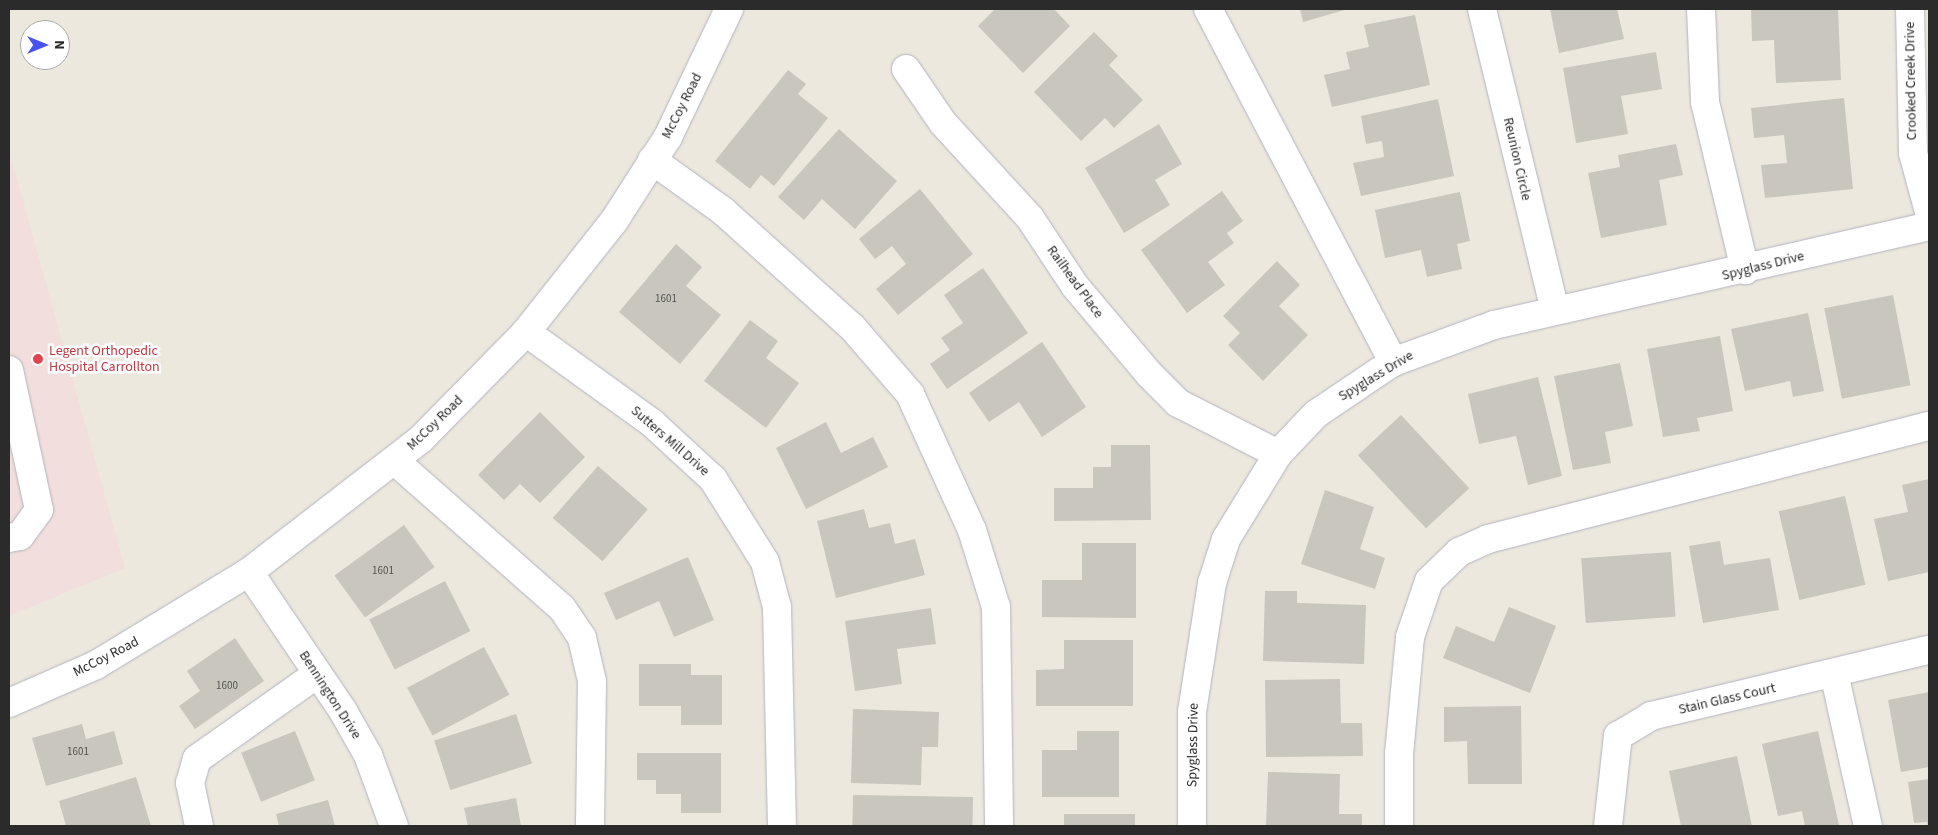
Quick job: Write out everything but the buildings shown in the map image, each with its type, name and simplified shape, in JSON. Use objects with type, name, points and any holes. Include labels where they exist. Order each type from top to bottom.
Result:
[{"type":"street","name":"McCoy Road","points":[[9,703],[96,665],[249,572],[395,461],[526,332],[614,221],[652,160],[729,9]]},
{"type":"street","points":[[1208,9],[1393,362]]},
{"type":"street","name":"Reunion Circle","points":[[1482,9],[1556,310]]},
{"type":"street","points":[[1701,9],[1705,102],[1745,270]]},
{"type":"street","name":"Crooked Creek Drive","points":[[1910,9],[1913,153],[1929,212]]},
{"type":"street","name":"Railhead Place","points":[[906,69],[943,123],[1030,218],[1076,286],[1150,374],[1178,403],[1278,454]]},
{"type":"street","points":[[652,160],[724,211],[852,327],[910,394],[972,530],[996,607],[999,826]]},
{"type":"street","name":"Spyglass Drive","points":[[1192,826],[1192,712],[1212,583],[1226,539],[1278,454],[1316,414],[1393,362],[1429,345],[1556,310],[1745,270],[1929,226]]},
{"type":"street","name":"Sutters Mill Drive","points":[[526,332],[652,423],[713,479],[765,562],[777,607],[782,826]]},
{"type":"street","points":[[9,370],[38,510],[20,536],[9,538]]},
{"type":"street","points":[[1399,826],[1399,754],[1410,637],[1429,581],[1459,552],[1488,539],[1929,426]]},
{"type":"street","points":[[395,461],[562,608],[582,638],[592,681],[590,826]]},
{"type":"street","name":"Bennington Drive","points":[[249,572],[318,674],[368,755],[394,826]]},
{"type":"street","name":"Stain Glass Court","points":[[1608,826],[1618,736],[1651,716],[1929,650]]},
{"type":"street","points":[[199,826],[190,783],[197,759],[318,674]]},
{"type":"street","points":[[1834,674],[1868,826]]},
{"type":"shaded area","name":"Legent Orthopedic Hospital Carrollton","points":[[9,150],[125,568],[9,616]]},
{"type":"place","name":"Legent Orthopedic Hospital Carrollton","points":[[38,359]]}]
